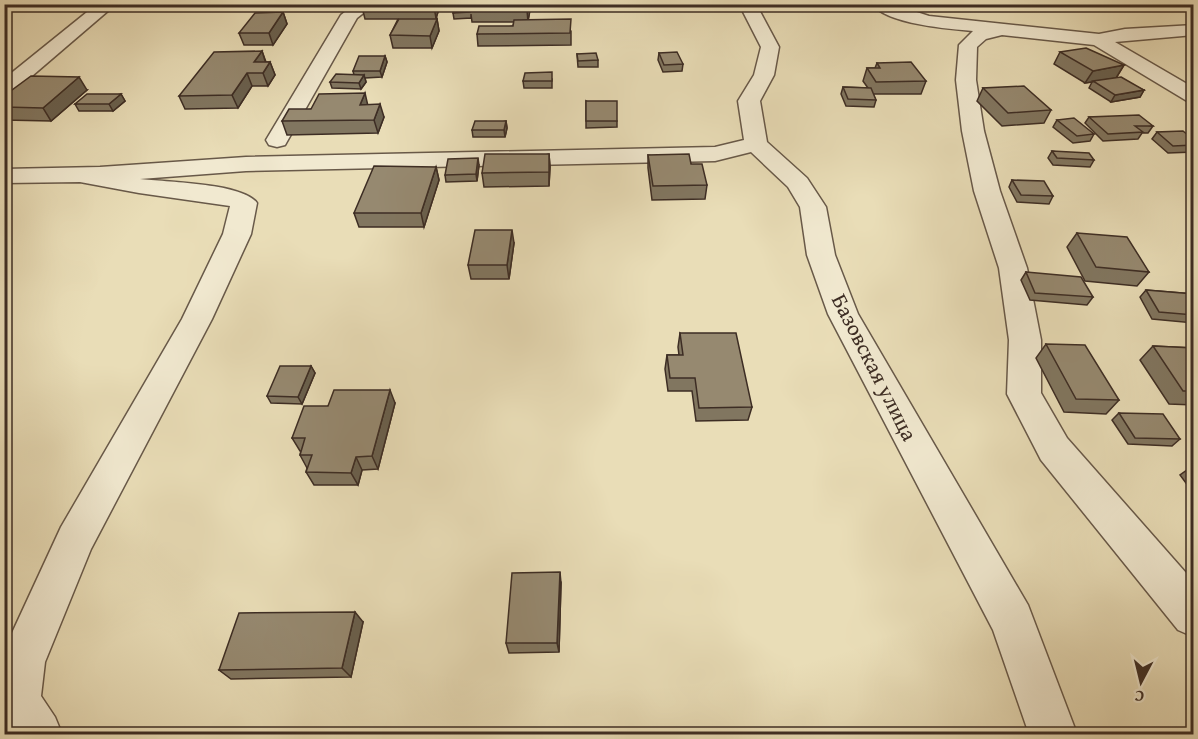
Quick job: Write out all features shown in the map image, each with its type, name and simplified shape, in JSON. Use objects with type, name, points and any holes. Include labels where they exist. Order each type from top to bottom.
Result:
[{"type":"street","points":[[4,90],[108,4]]},
{"type":"street","points":[[277,140],[350,15],[367,4]]},
{"type":"street","points":[[4,176],[246,164],[715,154],[756,144],[749,100],[764,75],[770,47],[747,4]]},
{"type":"street","points":[[880,4],[885,8],[927,21],[1099,40],[1125,34],[1194,30]]},
{"type":"street","points":[[999,30],[980,35],[968,45],[966,80],[973,131],[987,191],[1013,268],[1025,340],[1024,394],[1054,449],[1193,615]]},
{"type":"street","points":[[1099,40],[1194,97]]},
{"type":"street","name":"Базовская улица","points":[[756,144],[798,183],[813,207],[821,255],[843,314],[1012,621],[1053,735]]},
{"type":"street","points":[[38,735],[16,702],[13,650],[197,319],[237,234],[244,203],[230,197],[139,186],[78,174]]},
{"type":"building","points":[[364,4],[435,4],[434,7],[362,7]]},
{"type":"building","points":[[471,4],[470,12],[453,13],[454,5]]},
{"type":"building","points":[[473,4],[528,4],[527,10],[471,10]]},
{"type":"building","points":[[283,12],[269,33],[239,33],[255,13]]},
{"type":"building","points":[[399,19],[437,19],[430,36],[390,35]]},
{"type":"building","points":[[571,19],[570,33],[477,34],[479,26],[513,26],[514,20]]},
{"type":"building","points":[[1086,48],[1124,65],[1093,71],[1060,52]]},
{"type":"building","points":[[262,51],[254,62],[270,62],[263,73],[247,73],[232,95],[179,96],[214,52]]},
{"type":"building","points":[[677,52],[683,64],[664,65],[659,53]]},
{"type":"building","points":[[596,53],[598,60],[578,61],[577,54]]},
{"type":"building","points":[[359,56],[385,56],[380,71],[353,71]]},
{"type":"building","points":[[911,62],[926,81],[876,82],[867,68],[880,68],[877,63]]},
{"type":"building","points":[[552,72],[552,81],[523,81],[525,73]]},
{"type":"building","points":[[336,74],[364,75],[359,83],[330,82]]},
{"type":"building","points":[[31,76],[79,77],[43,108],[4,107],[4,96]]},
{"type":"building","points":[[1121,77],[1144,90],[1115,95],[1093,81]]},
{"type":"building","points":[[1024,86],[1051,110],[1008,113],[983,88]]},
{"type":"building","points":[[843,87],[871,88],[876,100],[848,99]]},
{"type":"building","points":[[365,93],[360,105],[380,104],[374,120],[282,121],[289,109],[311,109],[319,94]]},
{"type":"building","points":[[87,94],[121,94],[109,104],[75,104]]},
{"type":"building","points":[[586,101],[617,101],[617,121],[586,121]]},
{"type":"building","points":[[1139,115],[1153,126],[1135,126],[1143,132],[1108,134],[1089,117]]},
{"type":"building","points":[[1074,118],[1094,134],[1077,136],[1057,120]]},
{"type":"building","points":[[475,121],[506,121],[504,130],[472,130]]},
{"type":"building","points":[[1183,131],[1194,140],[1194,145],[1173,146],[1157,132]]},
{"type":"building","points":[[1052,151],[1089,153],[1094,160],[1057,158]]},
{"type":"building","points":[[485,154],[549,154],[549,172],[482,173]]},
{"type":"building","points":[[689,154],[691,164],[702,164],[707,185],[653,186],[648,155]]},
{"type":"building","points":[[478,158],[476,174],[445,175],[448,159]]},
{"type":"building","points":[[374,166],[436,167],[421,213],[354,213]]},
{"type":"building","points":[[1012,180],[1044,181],[1053,196],[1021,195]]},
{"type":"building","points":[[475,230],[512,230],[507,265],[468,265]]},
{"type":"building","points":[[1077,233],[1127,237],[1149,272],[1096,267]]},
{"type":"building","points":[[1026,272],[1081,277],[1093,297],[1035,293]]},
{"type":"building","points":[[1146,290],[1194,294],[1194,315],[1159,312]]},
{"type":"building","points":[[680,333],[736,333],[752,407],[699,408],[695,378],[670,378],[667,355],[683,355]]},
{"type":"building","points":[[1046,344],[1085,345],[1119,400],[1076,399]]},
{"type":"building","points":[[1153,346],[1194,348],[1194,391],[1183,391]]},
{"type":"building","points":[[280,366],[311,366],[298,397],[267,396]]},
{"type":"building","points":[[334,390],[390,390],[372,456],[356,457],[351,473],[306,472],[312,455],[300,455],[305,438],[292,438],[304,406],[328,406]]},
{"type":"building","points":[[1119,413],[1163,414],[1180,439],[1135,438]]},
{"type":"building","points":[[560,572],[557,643],[506,643],[512,573]]},
{"type":"building","points":[[355,612],[342,668],[219,670],[239,613]]}]
